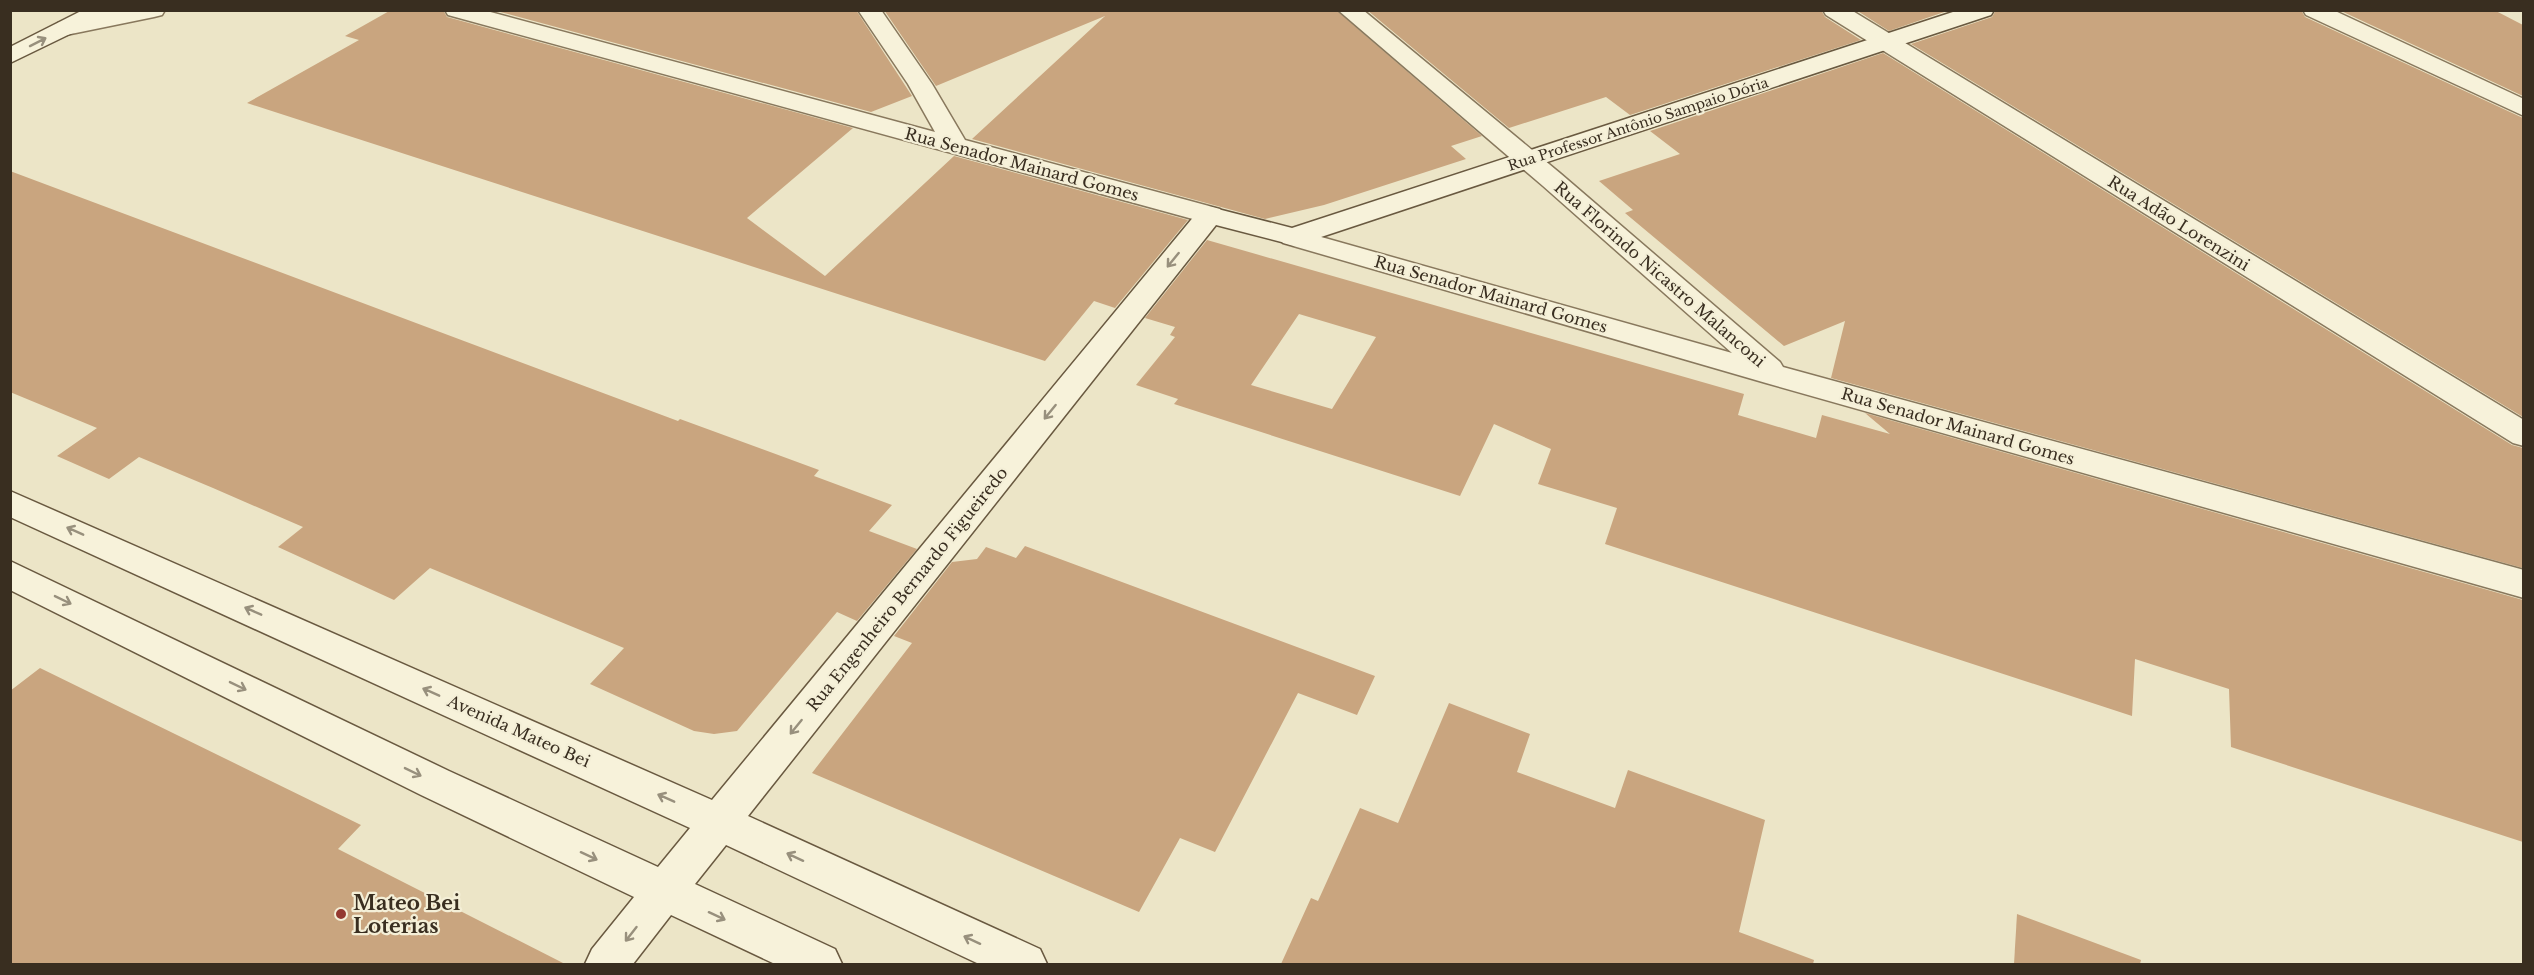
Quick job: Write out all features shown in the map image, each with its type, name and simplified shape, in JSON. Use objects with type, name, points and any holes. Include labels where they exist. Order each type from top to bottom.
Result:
[{"type":"street","points":[[10,56],[101,10]]},
{"type":"street","points":[[66,28],[154,10]]},
{"type":"street","name":"Rua Senador Mainard Gomes","points":[[456,10],[1293,237],[1777,376],[2523,584]]},
{"type":"street","points":[[869,10],[920,84],[955,146]]},
{"type":"street","name":"Rua Florindo Nicastro Malanconi","points":[[1349,10],[1528,160],[1777,376]]},
{"type":"street","name":"Rua Adão Lorenzini","points":[[1834,10],[2523,435]]},
{"type":"street","name":"Rua Professor Antônio Sampaio Dória","points":[[1293,237],[1983,10]]},
{"type":"street","points":[[2314,10],[2523,109]]},
{"type":"street","name":"Rua Engenheiro Bernardo Figueiredo","points":[[607,964],[719,822],[1210,215]]},
{"type":"street","name":"Avenida Mateo Bei","points":[[10,502],[719,822],[1025,964]]},
{"type":"street","points":[[10,574],[435,783],[820,964]]},
{"type":"building","points":[[391,10],[443,10],[447,17],[853,128],[747,218],[825,276],[954,156],[1188,220],[1115,308],[1094,301],[1045,361],[247,103],[359,40],[345,36]]},
{"type":"building","points":[[493,10],[856,10],[912,96],[871,112]]},
{"type":"building","points":[[884,10],[1336,10],[1482,136],[1451,146],[1466,159],[1324,205],[1265,219],[972,139],[1105,16],[936,86]]},
{"type":"building","points":[[1367,10],[1821,10],[1825,17],[1861,40],[1630,115],[1606,97],[1509,128]]},
{"type":"building","points":[[1856,10],[1950,10],[1889,31]]},
{"type":"building","points":[[1996,10],[2301,10],[2305,17],[2523,118],[2523,417],[1911,44],[1992,17]]},
{"type":"building","points":[[2339,10],[2494,10],[2523,25],[2523,96]]},
{"type":"building","points":[[1883,53],[2512,445],[2523,448],[2523,568],[1831,378],[1845,321],[1784,346],[1625,213],[1633,210],[1599,181],[1680,154],[1650,131]]},
{"type":"building","points":[[10,171],[678,421],[680,419],[819,470],[814,476],[892,505],[869,531],[917,549],[857,621],[837,612],[737,731],[714,734],[694,731],[590,684],[624,648],[430,568],[394,600],[278,547],[303,527],[213,488],[139,457],[109,479],[57,456],[97,428],[10,392]]},
{"type":"building","points":[[1207,240],[1744,394],[1738,415],[1816,438],[1822,415],[1890,434],[1865,413],[2523,600],[2523,842],[2231,747],[2229,689],[2135,659],[2132,716],[1605,544],[1617,508],[1538,484],[1551,449],[1494,424],[1460,496],[1174,404],[1178,399],[1136,385],[1175,337],[1170,335],[1175,327],[1145,318]],"holes":[[[1299,314],[1376,337],[1332,409],[1251,385]]]},
{"type":"building","points":[[1025,546],[1375,676],[1357,715],[1298,693],[1215,852],[1180,838],[1139,912],[812,773],[912,643],[894,636],[952,562],[977,559],[986,547],[1016,558]]},
{"type":"building","points":[[40,668],[361,825],[338,849],[565,964],[10,964],[10,691]]},
{"type":"building","points":[[1449,703],[1530,734],[1517,772],[1615,808],[1628,770],[1765,820],[1739,932],[1814,960],[1813,964],[1281,964],[1311,898],[1318,901],[1360,808],[1398,823]]},
{"type":"building","points":[[2017,914],[2141,960],[2140,964],[2014,964]]},
{"type":"place","name":"Mateo Bei Loterias","points":[[341,914]]}]
